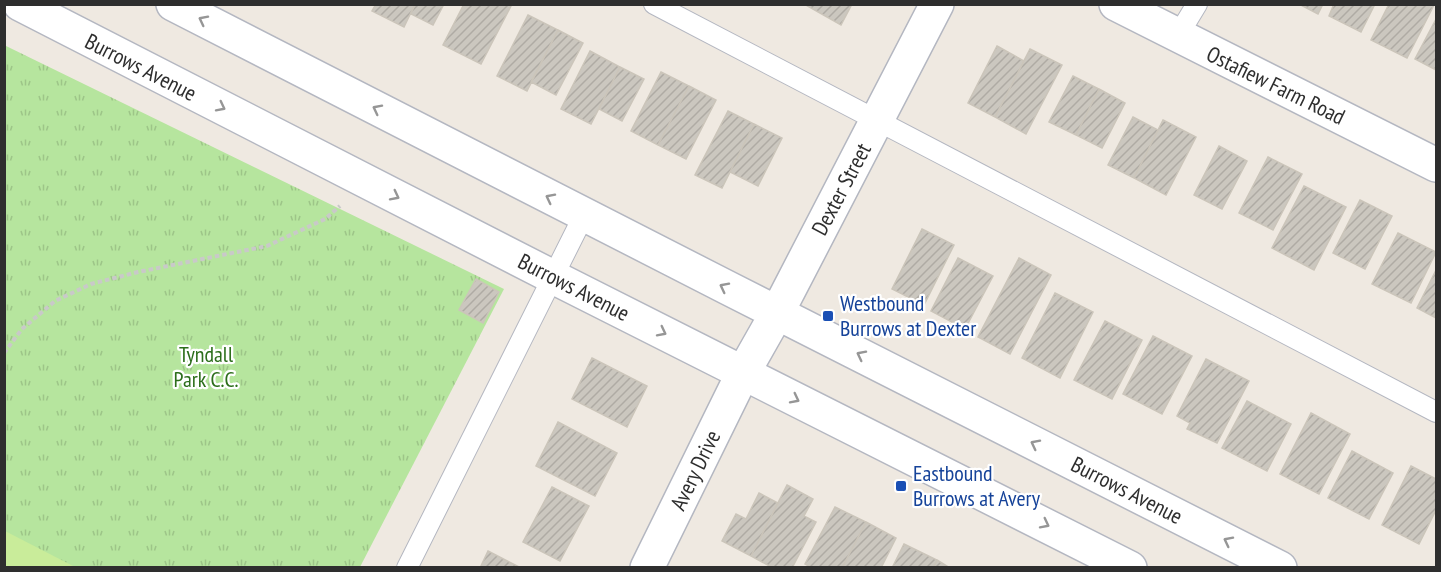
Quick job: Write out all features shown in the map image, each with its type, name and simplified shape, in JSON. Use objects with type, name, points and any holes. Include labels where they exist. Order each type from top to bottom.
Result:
[{"type":"street","name":"Burrows Avenue","points":[[20,4],[553,277],[1130,567]]},
{"type":"street","name":"Burrows Avenue","points":[[173,4],[584,216],[1280,567]]},
{"type":"street","name":"Dexter Street","points":[[743,372],[777,313],[938,4]]},
{"type":"street","name":"Ostafiew Farm Road","points":[[1116,4],[1177,37],[1437,165]]},
{"type":"street","name":"Avery Drive","points":[[647,567],[743,372]]},
{"type":"lane","points":[[654,4],[876,122],[1437,412]]},
{"type":"lane","points":[[1177,37],[1197,4]]},
{"type":"lane","points":[[407,567],[584,216]]},
{"type":"path","points":[[4,353],[22,329],[55,301],[91,284],[138,272],[267,246],[325,219],[345,202]]},
{"type":"green space","name":"Tyndall Park C.C.","points":[[4,45],[504,289],[360,567],[5,567]]},
{"type":"green space","points":[[5,531],[75,567],[5,567]]},
{"type":"building","points":[[376,4],[415,4],[404,27],[372,11]]},
{"type":"building","points":[[415,4],[444,4],[433,25],[411,14]]},
{"type":"building","points":[[464,4],[512,4],[481,64],[443,45]]},
{"type":"building","points":[[804,4],[852,4],[841,25]]},
{"type":"building","points":[[1299,4],[1323,4],[1318,14]]},
{"type":"building","points":[[1334,4],[1375,4],[1361,32],[1329,16]]},
{"type":"building","points":[[1389,4],[1434,5],[1407,58],[1371,40]]},
{"type":"building","points":[[528,15],[558,30],[527,91],[497,76]]},
{"type":"building","points":[[1436,19],[1436,70],[1415,59]]},
{"type":"building","points":[[558,30],[583,43],[556,95],[531,82]]},
{"type":"building","points":[[997,46],[1024,61],[995,117],[968,103]]},
{"type":"building","points":[[1030,49],[1062,65],[1026,134],[995,117]]},
{"type":"building","points":[[590,51],[620,67],[591,124],[561,109]]},
{"type":"building","points":[[620,67],[644,79],[622,121],[599,109]]},
{"type":"building","points":[[661,72],[689,86],[658,145],[631,131]]},
{"type":"building","points":[[1073,76],[1099,89],[1076,135],[1049,122]]},
{"type":"building","points":[[689,86],[716,100],[686,159],[658,145]]},
{"type":"building","points":[[1099,89],[1125,103],[1102,148],[1076,135]]},
{"type":"building","points":[[728,111],[754,124],[722,188],[695,175]]},
{"type":"building","points":[[1133,117],[1158,130],[1134,178],[1108,165]]},
{"type":"building","points":[[1163,120],[1196,137],[1166,195],[1134,178]]},
{"type":"building","points":[[754,124],[782,138],[758,186],[730,172]]},
{"type":"building","points":[[1219,146],[1247,161],[1222,209],[1194,195]]},
{"type":"building","points":[[1268,157],[1302,174],[1273,230],[1239,213]]},
{"type":"building","points":[[1304,186],[1346,207],[1314,270],[1272,248]]},
{"type":"building","points":[[1360,200],[1392,216],[1365,269],[1333,253]]},
{"type":"building","points":[[922,229],[954,245],[924,305],[892,289]]},
{"type":"building","points":[[1398,233],[1436,252],[1411,303],[1372,284]]},
{"type":"building","points":[[958,258],[993,276],[965,329],[931,311]]},
{"type":"building","points":[[1019,258],[1051,275],[1010,354],[978,337]]},
{"type":"building","points":[[1436,270],[1436,318],[1417,308]]},
{"type":"building","points":[[476,279],[499,292],[483,323],[459,310]]},
{"type":"building","points":[[1055,293],[1093,312],[1060,378],[1022,358]]},
{"type":"building","points":[[1105,321],[1142,340],[1112,399],[1074,380]]},
{"type":"building","points":[[1153,336],[1192,356],[1162,414],[1123,394]]},
{"type":"building","points":[[592,358],[647,386],[627,427],[572,399]]},
{"type":"building","points":[[1206,359],[1249,381],[1217,443],[1187,429],[1190,423],[1177,416]]},
{"type":"building","points":[[1247,401],[1291,424],[1267,471],[1222,448]]},
{"type":"building","points":[[1311,413],[1350,434],[1319,494],[1280,474]]},
{"type":"building","points":[[558,422],[617,453],[595,496],[536,466]]},
{"type":"building","points":[[1352,451],[1393,473],[1369,519],[1328,498]]},
{"type":"building","points":[[1411,466],[1436,479],[1436,510],[1419,544],[1382,525]]},
{"type":"building","points":[[787,485],[813,499],[804,516],[816,522],[792,568],[773,568],[751,556]]},
{"type":"building","points":[[552,487],[589,506],[560,561],[523,542]]},
{"type":"building","points":[[759,493],[778,503],[751,556],[722,541],[736,514],[746,519]]},
{"type":"building","points":[[835,507],[866,522],[842,568],[812,568],[805,564]]},
{"type":"building","points":[[866,522],[896,538],[881,568],[842,568]]},
{"type":"building","points":[[904,544],[937,560],[933,568],[892,568]]},
{"type":"building","points":[[488,551],[521,568],[480,568]]},
{"type":"building","points":[[937,560],[950,568],[933,568]]},
{"type":"place","name":"Westbound Burrows at Dexter","points":[[828,316]]},
{"type":"place","name":"Eastbound Burrows at Avery","points":[[901,486]]}]
